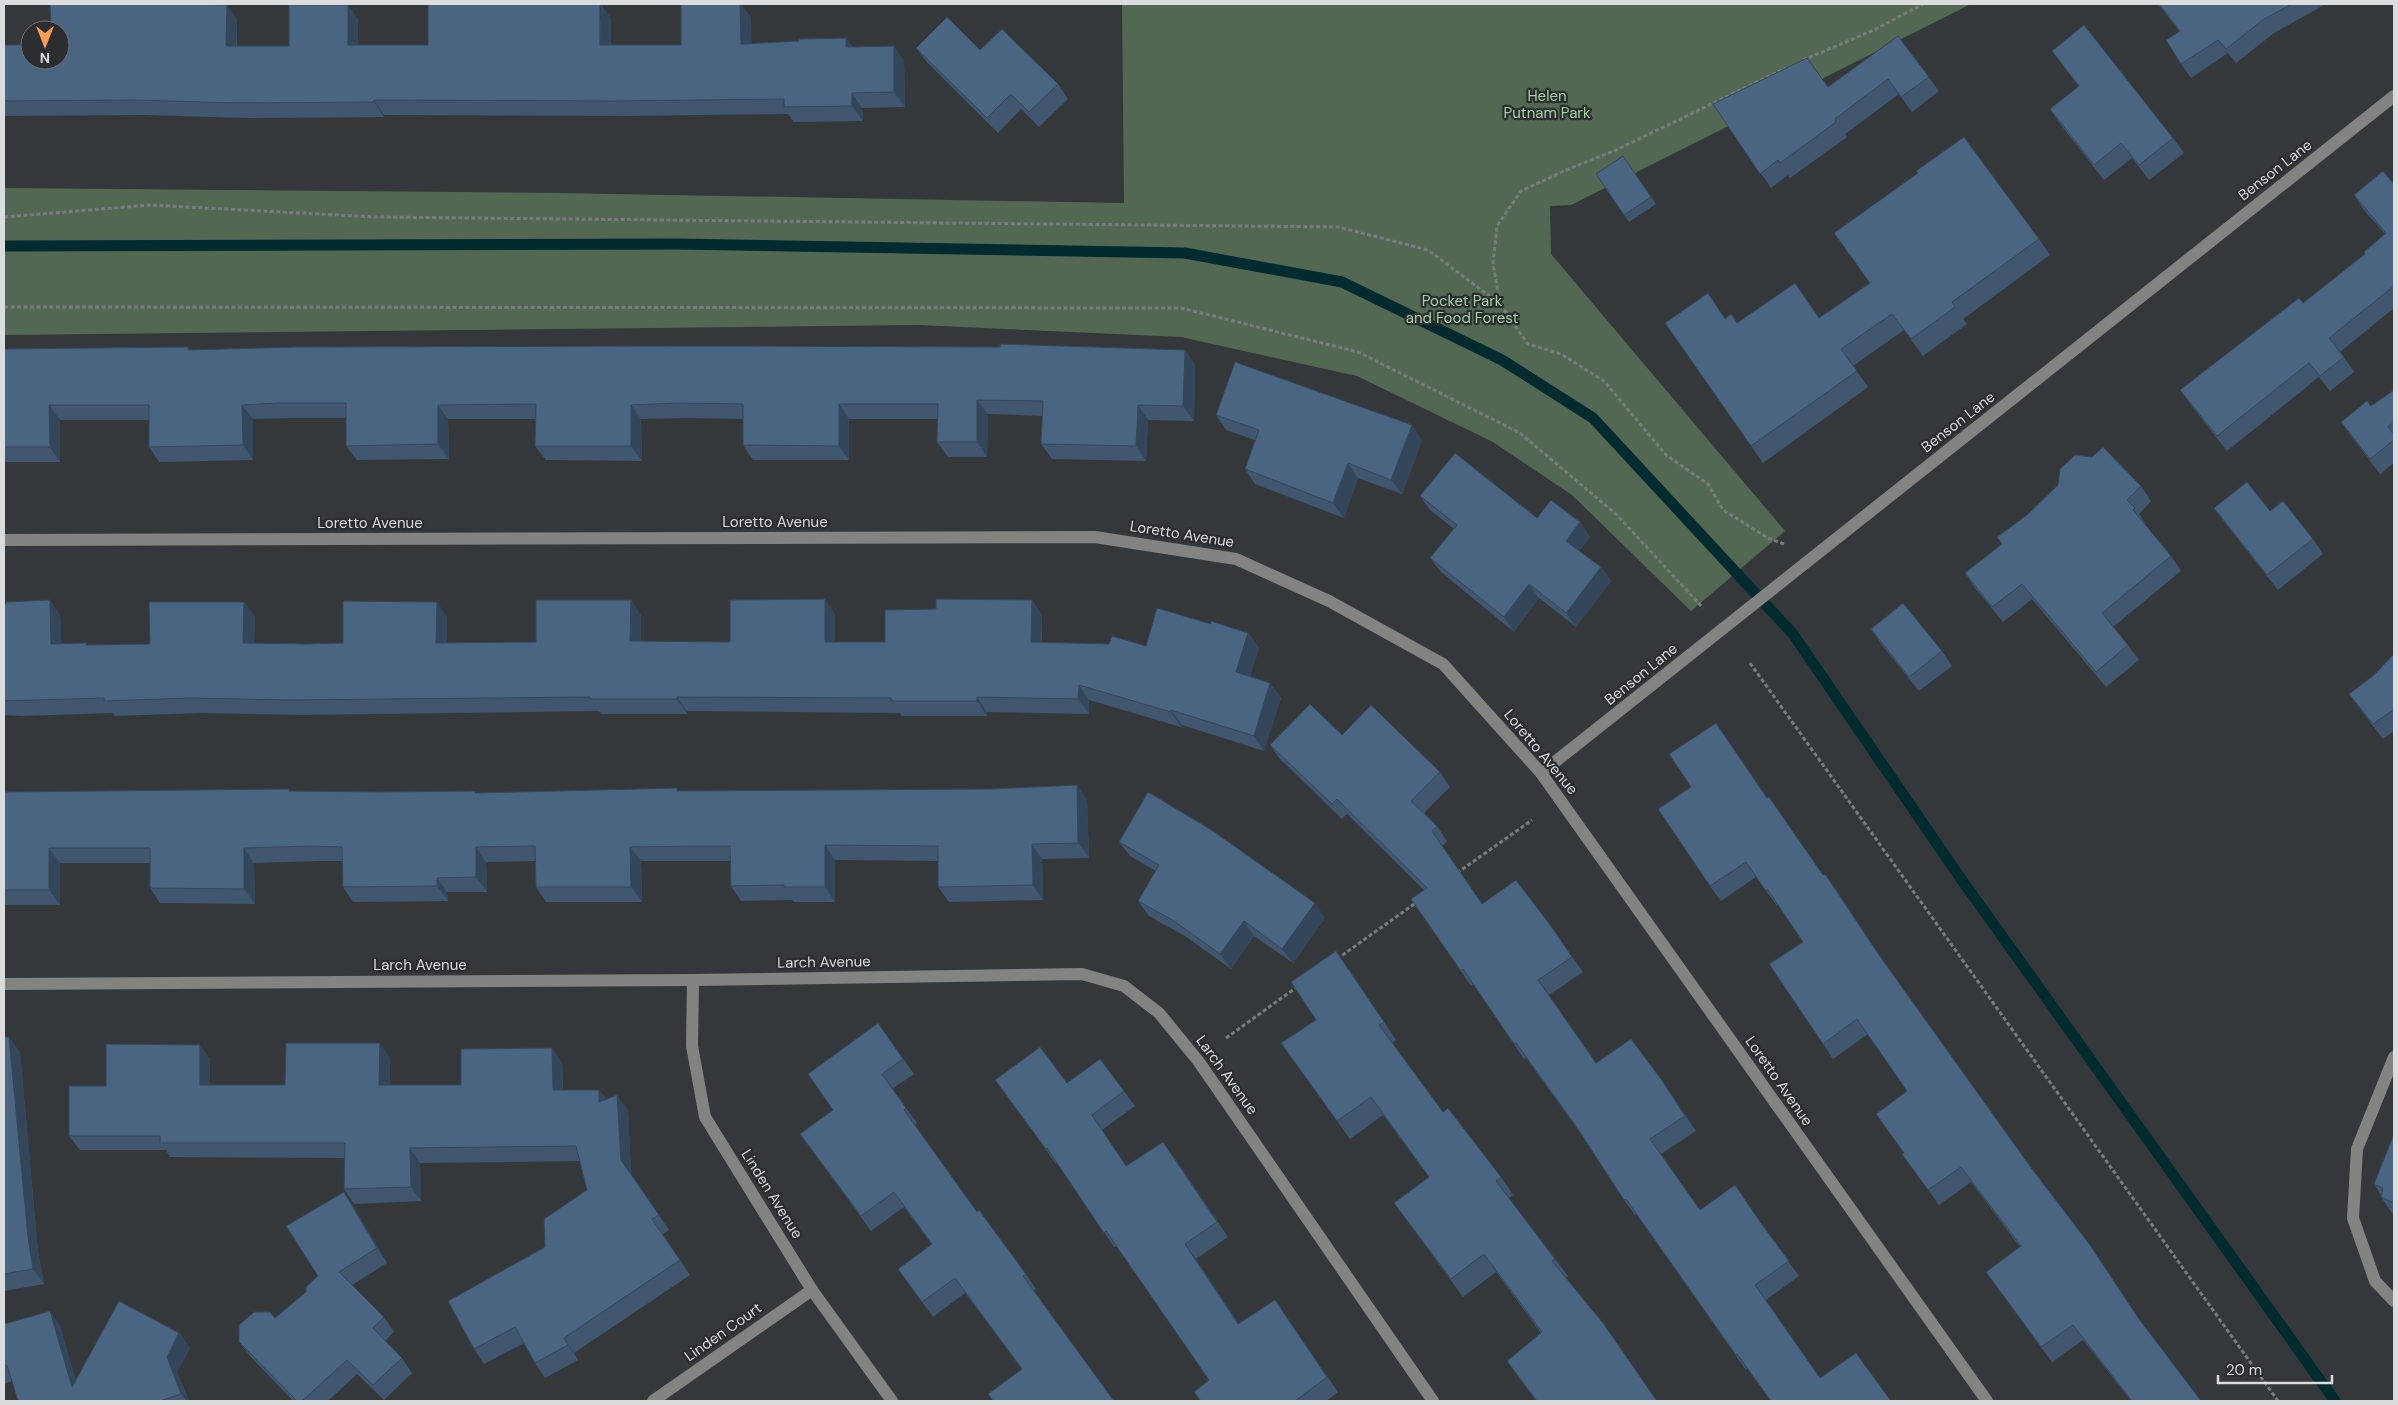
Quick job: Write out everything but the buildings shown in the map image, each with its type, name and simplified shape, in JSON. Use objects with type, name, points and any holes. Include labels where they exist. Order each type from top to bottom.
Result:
[{"type":"street","name":"Benson Lane","points":[[1541,773],[2394,96]]},
{"type":"street","name":"Loretto Avenue","points":[[4,540],[1095,537],[1236,559],[1330,602],[1443,664],[1541,773],[1987,1401]]},
{"type":"street","name":"Larch Avenue","points":[[4,984],[693,980],[1082,974],[1124,986],[1159,1013],[1199,1062],[1433,1401]]},
{"type":"street","name":"Linden Avenue","points":[[693,980],[692,1046],[704,1117],[812,1290],[892,1401]]},
{"type":"street","points":[[2393,1065],[2357,1149],[2353,1218],[2374,1281],[2394,1301]]},
{"type":"street","name":"Linden Court","points":[[653,1401],[812,1290]]},
{"type":"path","points":[[1800,61],[1874,30],[1923,4]]},
{"type":"path","points":[[1500,304],[1493,263],[1497,226],[1521,191],[1616,150],[1792,65]]},
{"type":"path","points":[[4,216],[150,205],[375,217],[1338,227],[1428,250],[1500,304],[1528,344],[1561,354],[1604,381],[1666,455],[1708,484],[1723,510],[1768,538],[1784,544]]},
{"type":"path","points":[[4,307],[1181,308],[1358,352],[1520,433],[1617,515],[1703,608]]},
{"type":"path","points":[[1750,663],[2278,1401]]},
{"type":"path","points":[[1452,877],[1532,820]]},
{"type":"path","points":[[1331,963],[1419,900]]},
{"type":"path","points":[[1226,1038],[1299,986]]},
{"type":"green space","name":"Pocket Park and Food Forest","points":[[1122,4],[1971,4],[1571,205],[1550,206],[1551,254],[1785,531],[1691,611],[1572,495],[1493,442],[1357,376],[1181,337],[918,325],[4,335],[4,188],[558,193],[1124,203]]},
{"type":"waterway","points":[[4,246],[676,244],[1185,253],[1342,282],[1502,360],[1593,418],[1793,634],[1959,876],[2335,1401]]},
{"type":"park label","name":"Helen Putnam Park","points":[[1547,104]]}]
